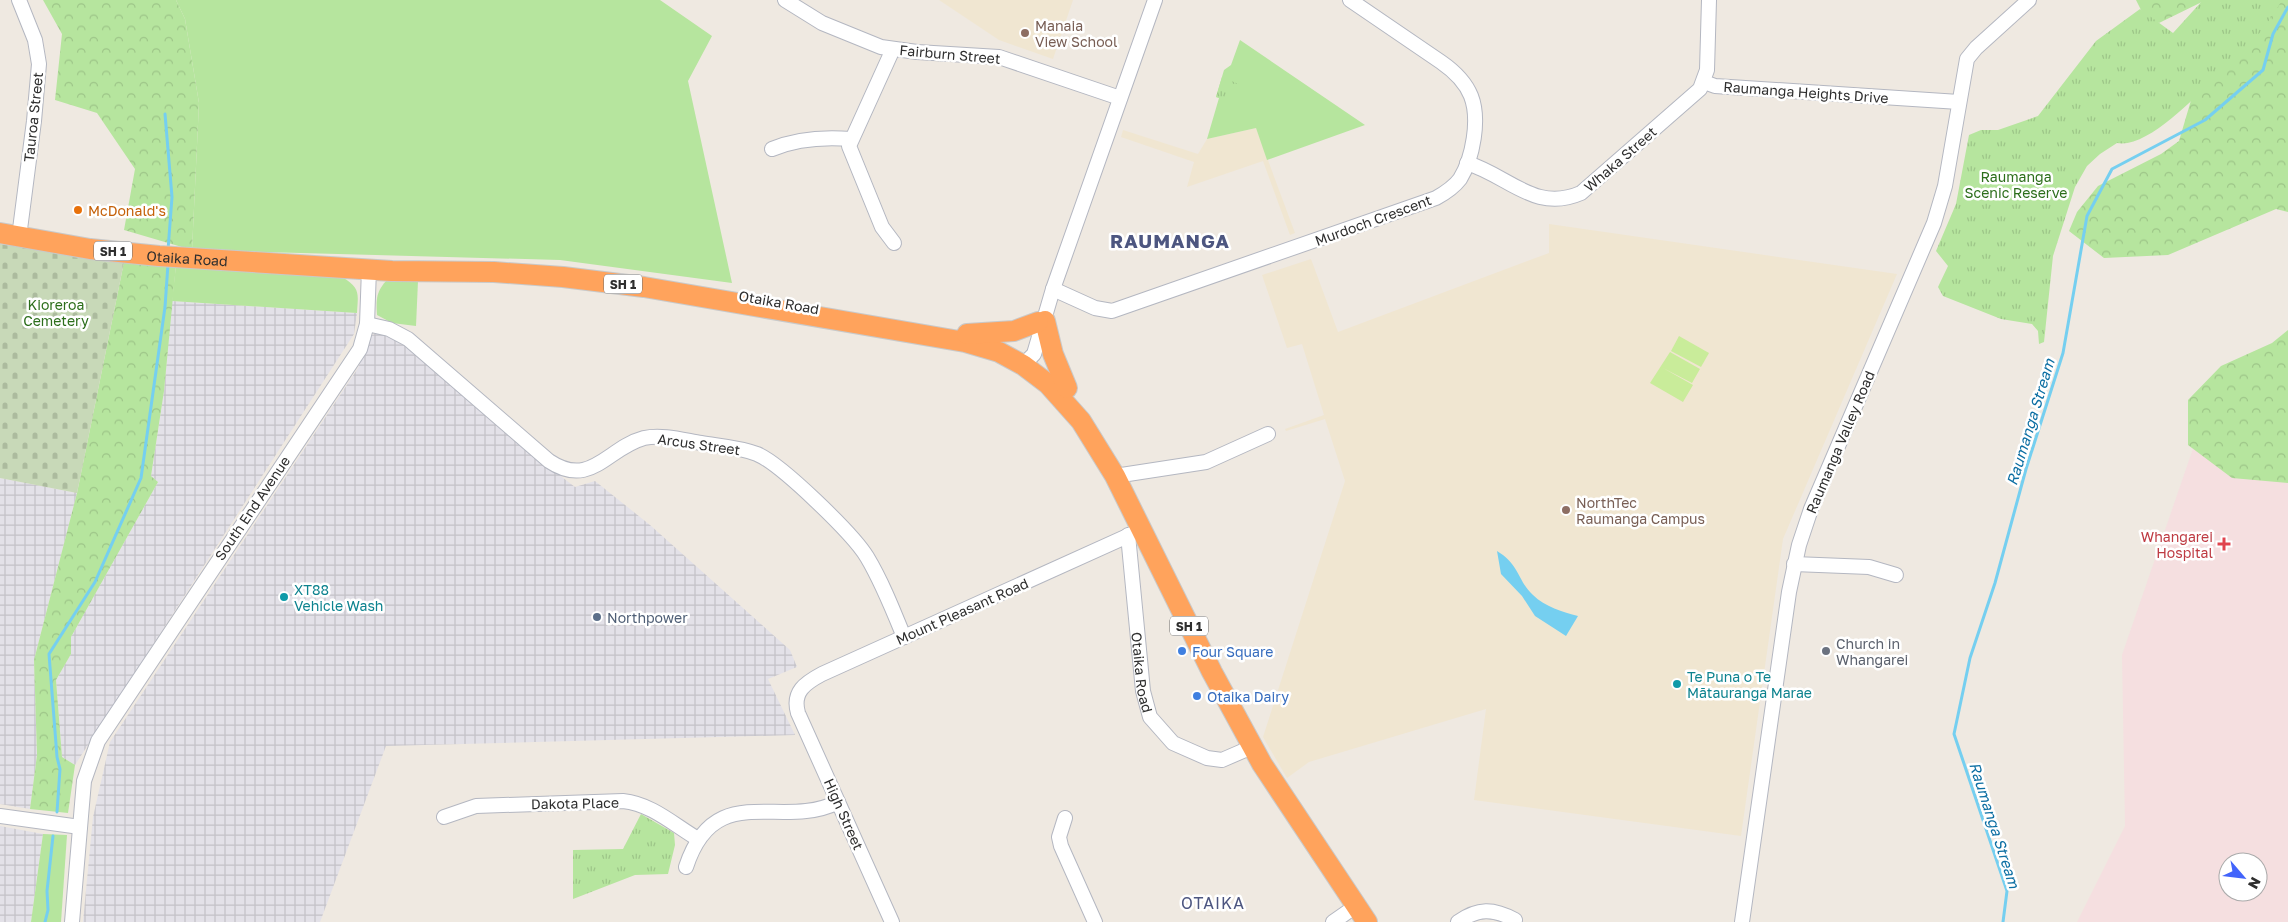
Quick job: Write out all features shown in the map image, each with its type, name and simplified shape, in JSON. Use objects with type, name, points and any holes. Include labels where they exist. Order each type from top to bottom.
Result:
[{"type":"highway","name":"Otaika Road","points":[[10,235],[90,248],[166,256],[392,271],[494,272],[548,275],[644,287],[966,342],[1026,360],[1075,412],[1116,476]]},
{"type":"highway","name":"Otaika Road","points":[[372,269],[390,262],[558,269],[726,293],[967,334],[1000,343],[1026,360],[1049,371],[1067,388],[1095,424],[1107,448],[1135,532],[1193,634],[1252,747],[1272,781],[1362,914]]},
{"type":"highway","points":[[967,334],[1014,331],[1043,317],[1053,354],[1067,388]]},
{"type":"street","name":"Tauroa Street","points":[[10,235],[34,122],[39,64],[35,40],[18,0]]},
{"type":"street","name":"Fairburn Street","points":[[785,0],[845,34],[893,49],[999,57],[1120,98]]},
{"type":"street","points":[[1026,360],[1155,0]]},
{"type":"street","name":"Murdoch Crescent","points":[[1053,289],[1095,308],[1112,311],[1436,198],[1459,180],[1467,164],[1474,132],[1474,108],[1462,80],[1435,57],[1350,0]]},
{"type":"street","name":"Raumanga Heights Drive","points":[[1709,0],[1707,70],[1704,82],[1715,86],[1814,94],[1959,102]]},
{"type":"street","name":"Raumanga Valley Road","points":[[1742,922],[1794,564],[1810,509],[1934,224],[1945,186],[1964,68],[1970,54],[2029,0]]},
{"type":"street","points":[[893,49],[851,139],[850,152],[882,227],[894,243]]},
{"type":"street","name":"Whaka Street","points":[[1467,164],[1538,198],[1560,201],[1569,198],[1581,193],[1593,184],[1696,94],[1704,82]]},
{"type":"street","points":[[772,149],[786,143],[836,138],[851,139]]},
{"type":"street","points":[[367,324],[372,269]]},
{"type":"street","name":"Arcus Street","points":[[367,324],[389,329],[408,339],[549,461],[567,470],[581,472],[593,467],[630,444],[650,437],[725,447],[749,452],[766,459],[788,475],[860,546],[874,571],[904,637]]},
{"type":"street","name":"South End Avenue","points":[[72,922],[84,781],[90,758],[98,741],[136,693],[360,349],[367,324]]},
{"type":"street","points":[[1116,476],[1206,462],[1268,434]]},
{"type":"street","name":"Mount Pleasant Road","points":[[796,706],[800,689],[810,680],[1135,532]]},
{"type":"street","name":"Otaika Road","points":[[1135,532],[1143,691],[1150,717],[1173,743],[1207,758],[1222,760],[1252,747]]},
{"type":"street","points":[[1794,564],[1869,568],[1896,575]]},
{"type":"street","name":"High Street","points":[[796,706],[892,922]]},
{"type":"street","points":[[686,867],[698,839],[712,826],[734,814],[751,811],[816,809],[838,802]]},
{"type":"street","name":"Dakota Place","points":[[444,816],[476,806],[636,803],[654,811],[698,839]]},
{"type":"street","points":[[0,816],[80,827]]},
{"type":"street","points":[[1065,818],[1059,837],[1095,922]]},
{"type":"street","points":[[1458,922],[1477,911],[1486,910],[1501,912],[1515,920]]},
{"type":"street","points":[[1333,922],[1362,914]]},
{"type":"shaded area","name":"Manaia View School","points":[[939,0],[1073,0],[1053,59],[999,40]]},
{"type":"shaded area","points":[[1256,128],[1295,233],[1290,235],[1263,161],[1187,187],[1194,162],[1121,137],[1123,130],[1198,154],[1207,139]]},
{"type":"shaded area","name":"NorthTec Raumanga Campus","points":[[1549,224],[1897,274],[1783,539],[1741,836],[1474,800],[1486,709],[1309,762],[1287,778],[1263,737],[1345,481],[1325,419],[1286,431],[1285,429],[1324,415],[1302,344],[1287,348],[1262,275],[1311,259],[1338,332],[1549,253]]},
{"type":"shaded area","points":[[172,301],[357,313],[354,334],[75,765],[62,757],[56,680],[71,654],[71,637],[158,482],[151,476],[164,391]]},
{"type":"shaded area","points":[[379,332],[399,339],[541,461],[575,487],[595,481],[650,525],[790,650],[797,667],[768,679],[795,735],[386,746],[320,922],[83,922],[93,817],[110,742],[358,368],[372,335]]},
{"type":"shaded area","name":"Whangarei Hospital","points":[[2288,340],[2288,922],[2077,922],[2125,826],[2122,655],[2198,434]]},
{"type":"shaded area","points":[[0,478],[77,493],[34,660],[37,755],[30,809],[0,804]]},
{"type":"shaded area","points":[[0,826],[43,834],[31,922],[0,922]]},
{"type":"green space","points":[[43,0],[176,0],[185,19],[199,103],[192,250],[124,230],[135,169],[97,113],[55,100],[62,34]]},
{"type":"green space","points":[[176,0],[660,0],[712,36],[688,81],[732,283],[560,260],[192,250],[199,103],[185,19]]},
{"type":"green space","points":[[2136,0],[2206,0],[2159,23],[2144,16]]},
{"type":"green space","name":"Raumanga Scenic Reserve","points":[[2203,0],[2282,0],[2267,24],[2245,51],[2181,110],[2155,131],[2129,143],[2117,143],[2100,154],[2087,166],[2075,187],[2053,256],[2044,342],[2039,344],[2038,331],[2032,324],[2001,319],[1943,296],[1938,287],[1948,266],[1936,251],[1956,204],[1969,135],[1981,130],[1998,130],[2038,116],[2096,41],[2140,9],[2173,33]]},
{"type":"green space","points":[[2231,0],[2288,0],[2288,212],[2276,209],[2168,255],[2104,258],[2069,231],[2077,212],[2098,186],[2161,154],[2179,141],[2217,12]]},
{"type":"green space","points":[[1240,40],[1365,125],[1267,160],[1256,128],[1207,139],[1219,98],[1216,97],[1224,70],[1231,65]]},
{"type":"green space","points":[[1222,77],[1241,85],[1236,99],[1231,101],[1216,97]]},
{"type":"green space","name":"Kioreroa Cemetery","points":[[0,244],[124,262],[77,493],[0,478]]},
{"type":"green space","points":[[124,262],[176,265],[164,391],[151,476],[158,482],[71,637],[71,654],[56,680],[62,757],[75,765],[68,813],[30,809],[37,755],[34,660],[77,493]]},
{"type":"green space","points":[[176,265],[342,277],[357,292],[357,313],[172,301]]},
{"type":"green space","points":[[388,279],[418,281],[416,326],[392,323],[377,315],[378,296],[381,287]]},
{"type":"green space","points":[[2288,330],[2288,483],[2232,478],[2188,445],[2188,400],[2221,366],[2272,343]]},
{"type":"green space","points":[[1679,336],[1709,353],[1701,367],[1671,351]]},
{"type":"green space","points":[[1670,352],[1700,369],[1692,383],[1663,368],[1693,385],[1683,402],[1650,383]]},
{"type":"green space","points":[[641,814],[674,833],[675,845],[668,874],[635,875],[573,899],[573,850],[623,849]]},
{"type":"green space","points":[[43,834],[67,835],[61,922],[31,922]]},
{"type":"water","points":[[1497,551],[1510,562],[1524,584],[1538,599],[1554,609],[1578,616],[1566,636],[1535,616],[1522,596],[1501,574]]},
{"type":"waterway","name":"Raumanga Stream","points":[[2003,922],[2007,891],[1954,734],[1970,658],[1995,583],[2026,469],[2063,353],[2087,216],[2112,169],[2205,120],[2263,70],[2273,34],[2288,7]]},
{"type":"waterway","points":[[165,114],[172,197],[168,250]]},
{"type":"waterway","points":[[57,812],[60,769],[57,757],[49,654],[95,582],[141,478],[165,307],[168,264]]},
{"type":"waterway","points":[[45,922],[48,910],[47,891],[53,836]]},
{"type":"place","name":"Manaia View School","points":[[1025,33]]},
{"type":"place","name":"McDonald's","points":[[78,210]]},
{"type":"place","name":"NorthTec Raumanga Campus","points":[[1566,510]]},
{"type":"place","name":"Whangarei Hospital","points":[[2224,544]]},
{"type":"place","name":"XT88 Vehicle Wash","points":[[284,597]]},
{"type":"place","name":"Northpower","points":[[597,617]]},
{"type":"place","name":"Four Square","points":[[1182,651]]},
{"type":"place","name":"Church in Whangarei","points":[[1826,651]]},
{"type":"place","name":"Te Puna o Te Mātauranga Marae","points":[[1677,684]]},
{"type":"place","name":"Otaika Dairy","points":[[1197,696]]},
{"type":"district","name":"RAUMANGA","points":[[1170,240]]},
{"type":"district","name":"OTAIKA","points":[[1213,903]]}]
